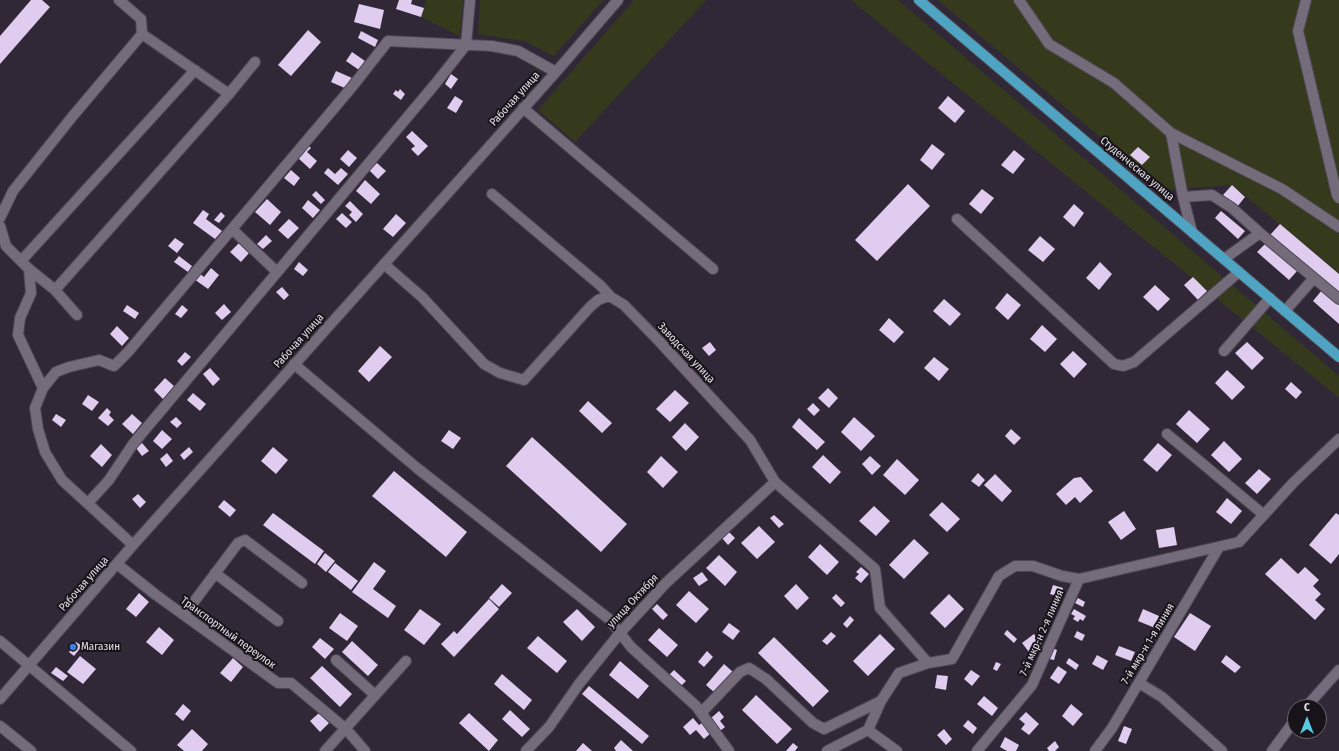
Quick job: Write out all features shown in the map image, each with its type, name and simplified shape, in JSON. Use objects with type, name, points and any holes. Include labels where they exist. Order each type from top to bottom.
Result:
[{"type":"main road","name":"Студенческая улица","points":[[919,0],[1339,357]]},
{"type":"street","points":[[0,218],[13,191],[72,117],[142,34],[142,19],[119,0]]},
{"type":"street","points":[[88,503],[109,480],[133,444],[436,83],[466,45],[470,0]]},
{"type":"street","name":"Рабочая улица","points":[[0,699],[133,545],[556,72],[618,0]]},
{"type":"street","points":[[1019,0],[1048,44],[1114,83],[1171,133],[1282,189],[1339,227]]},
{"type":"street","points":[[1306,0],[1298,31],[1339,198]]},
{"type":"street","points":[[142,34],[229,94]]},
{"type":"street","points":[[133,545],[62,480],[45,452],[38,429],[35,408],[43,388],[56,372],[69,367],[99,360],[114,366],[128,352],[352,88],[388,40],[492,46],[518,51],[556,72]]},
{"type":"street","points":[[55,290],[229,94],[255,62]]},
{"type":"street","points":[[21,261],[195,70]]},
{"type":"street","points":[[523,108],[713,269]]},
{"type":"street","points":[[1171,133],[1183,197],[1192,232]]},
{"type":"street","name":"Заводская улица","points":[[492,194],[601,286],[611,297],[628,308],[750,440],[775,482],[875,569],[880,608],[928,663]]},
{"type":"street","points":[[1183,197],[1212,195],[1232,208],[1339,299]]},
{"type":"street","points":[[957,219],[1114,364],[1123,366],[1134,362],[1239,272]]},
{"type":"street","points":[[0,226],[6,246],[29,269],[55,290],[77,315]]},
{"type":"street","points":[[232,229],[277,272]]},
{"type":"street","points":[[1224,259],[1260,233]]},
{"type":"street","points":[[384,264],[422,297],[484,364],[500,373],[524,380],[594,303],[601,298],[611,297]]},
{"type":"street","points":[[29,269],[31,293],[20,318],[18,335],[43,388]]},
{"type":"street","points":[[1285,311],[1314,278]]},
{"type":"street","points":[[1224,351],[1270,298]]},
{"type":"street","points":[[294,364],[417,468],[609,619],[631,647],[696,706],[729,751]]},
{"type":"street","points":[[1167,434],[1264,515]]},
{"type":"street","points":[[827,751],[868,730],[881,701],[899,673],[928,663],[952,658],[999,576],[1015,566],[1034,566],[1062,576],[1079,578],[1239,542],[1293,483],[1339,439]]},
{"type":"street","name":"улица Октября","points":[[526,751],[549,727],[579,684],[620,633],[666,583],[775,482]]},
{"type":"street","points":[[184,615],[238,543],[245,540],[302,584]]},
{"type":"street","name":"7-й мкр-н 1-я линия","points":[[1095,751],[1112,728],[1219,547]]},
{"type":"street","name":"Транспортный переулок","points":[[117,564],[278,683],[291,683],[346,729],[365,751]]},
{"type":"street","points":[[215,573],[278,621]]},
{"type":"street","name":"7-й мкр-н 2-я линия","points":[[977,751],[1032,685],[1079,578]]},
{"type":"street","points":[[0,641],[131,751]]},
{"type":"street","points":[[336,660],[375,695]]},
{"type":"street","points":[[325,751],[406,661]]},
{"type":"street","points":[[701,713],[740,672],[749,668],[766,679],[813,723],[824,729],[881,701]]},
{"type":"street","points":[[1313,699],[1339,670]]},
{"type":"street","points":[[1138,683],[1162,697],[1222,751]]},
{"type":"street","points":[[0,726],[31,751]]},
{"type":"street","points":[[868,730],[896,751]]},
{"type":"street","points":[[1272,751],[1287,731]]},
{"type":"green space","points":[[426,0],[463,0],[460,36],[421,17]]},
{"type":"green space","points":[[480,0],[603,0],[554,56],[524,41],[478,34]]},
{"type":"green space","points":[[634,0],[706,0],[575,142],[538,110]]},
{"type":"green space","points":[[851,0],[898,0],[1339,376],[1339,398]]},
{"type":"green space","points":[[938,0],[1339,0],[1339,273],[1232,185],[1163,190]]},
{"type":"building","points":[[31,0],[42,0],[50,7],[0,64],[0,36]]},
{"type":"building","points":[[399,0],[412,0],[411,4],[424,8],[421,17],[396,9]]},
{"type":"building","points":[[359,4],[384,10],[380,29],[354,22]]},
{"type":"building","points":[[308,30],[321,42],[291,76],[278,65]]},
{"type":"building","points":[[361,31],[378,40],[375,47],[358,38]]},
{"type":"building","points":[[352,52],[365,61],[359,70],[346,61]]},
{"type":"building","points":[[336,71],[352,78],[347,89],[331,82]]},
{"type":"building","points":[[451,74],[458,79],[451,89],[445,84]]},
{"type":"building","points":[[400,89],[405,94],[401,100],[393,94],[396,90],[398,92]]},
{"type":"building","points":[[455,96],[463,101],[456,113],[447,108]]},
{"type":"building","points":[[948,96],[965,111],[955,123],[938,108]]},
{"type":"building","points":[[412,131],[428,146],[418,156],[411,149],[415,146],[406,137]]},
{"type":"building","points":[[932,144],[945,154],[932,170],[920,160]]},
{"type":"building","points":[[308,145],[311,148],[307,152],[317,161],[310,169],[297,157]]},
{"type":"building","points":[[1138,147],[1150,157],[1142,165],[1130,155]]},
{"type":"building","points":[[348,150],[357,158],[349,167],[340,159]]},
{"type":"building","points":[[1014,150],[1025,159],[1013,174],[1001,165]]},
{"type":"building","points":[[377,163],[386,171],[378,179],[369,170]]},
{"type":"building","points":[[328,168],[335,174],[341,168],[348,174],[338,185],[324,173]]},
{"type":"building","points":[[291,170],[300,178],[294,186],[284,178]]},
{"type":"building","points":[[365,180],[380,194],[371,204],[356,191]]},
{"type":"building","points":[[908,184],[930,206],[877,261],[855,240]]},
{"type":"building","points":[[1232,185],[1245,197],[1237,207],[1223,195]]},
{"type":"building","points":[[982,189],[994,198],[981,214],[969,204]]},
{"type":"building","points":[[316,191],[325,200],[321,204],[312,195]]},
{"type":"building","points":[[267,199],[281,212],[270,225],[255,212]]},
{"type":"building","points":[[308,200],[320,210],[313,218],[302,208]]},
{"type":"building","points":[[350,201],[363,214],[356,222],[349,215],[352,212],[345,206]]},
{"type":"building","points":[[1074,204],[1084,213],[1074,227],[1063,217]]},
{"type":"building","points":[[203,210],[209,214],[206,219],[222,231],[215,239],[193,223]]},
{"type":"building","points":[[1221,211],[1245,231],[1238,239],[1215,218]]},
{"type":"building","points":[[221,212],[225,216],[219,223],[214,220]]},
{"type":"building","points":[[342,213],[352,222],[346,228],[336,219]]},
{"type":"building","points":[[396,214],[406,223],[393,237],[383,229]]},
{"type":"building","points":[[289,219],[299,228],[288,239],[278,230]]},
{"type":"building","points":[[1280,224],[1339,274],[1339,293],[1270,235]]},
{"type":"building","points":[[266,235],[272,241],[263,249],[257,244]]},
{"type":"building","points":[[1040,236],[1055,249],[1043,262],[1028,250]]},
{"type":"building","points":[[175,238],[184,244],[177,253],[168,246]]},
{"type":"building","points":[[1267,242],[1298,270],[1289,280],[1257,252]]},
{"type":"building","points":[[239,243],[249,253],[241,262],[230,252]]},
{"type":"building","points":[[179,256],[192,266],[188,272],[174,262]]},
{"type":"building","points":[[299,262],[308,270],[303,276],[294,269]]},
{"type":"building","points":[[1100,262],[1112,274],[1099,290],[1086,278]]},
{"type":"building","points":[[211,268],[219,275],[208,289],[194,279],[199,273],[204,277]]},
{"type":"building","points":[[1193,277],[1207,291],[1198,300],[1184,285]]},
{"type":"building","points":[[1155,285],[1170,299],[1158,311],[1143,297]]},
{"type":"building","points":[[282,287],[289,295],[284,300],[276,292]]},
{"type":"building","points":[[1322,290],[1339,305],[1339,324],[1313,301]]},
{"type":"building","points":[[1007,293],[1021,305],[1008,320],[995,308]]},
{"type":"building","points":[[944,299],[961,314],[950,326],[933,311]]},
{"type":"building","points":[[224,304],[231,312],[222,320],[215,313]]},
{"type":"building","points":[[127,305],[139,313],[135,319],[123,311]]},
{"type":"building","points":[[182,305],[188,310],[181,318],[175,314]]},
{"type":"building","points":[[889,318],[904,332],[894,343],[879,330]]},
{"type":"building","points":[[1042,325],[1057,339],[1045,352],[1030,339]]},
{"type":"building","points":[[117,326],[129,338],[122,346],[110,334]]},
{"type":"building","points":[[710,342],[716,350],[709,356],[702,348]]},
{"type":"building","points":[[1247,342],[1264,358],[1252,370],[1235,353]]},
{"type":"building","points":[[380,346],[392,357],[369,382],[358,371]]},
{"type":"building","points":[[1073,351],[1087,364],[1074,378],[1060,364]]},
{"type":"building","points":[[185,352],[191,357],[182,366],[177,361]]},
{"type":"building","points":[[934,357],[949,369],[939,381],[924,368]]},
{"type":"building","points":[[210,368],[220,379],[213,386],[203,374]]},
{"type":"building","points":[[1227,370],[1245,387],[1232,400],[1215,383]]},
{"type":"building","points":[[165,378],[174,386],[163,399],[154,390]]},
{"type":"building","points":[[1291,382],[1302,392],[1296,399],[1285,389]]},
{"type":"building","points":[[828,388],[838,398],[829,408],[818,398]]},
{"type":"building","points":[[675,390],[689,403],[670,422],[656,409]]},
{"type":"building","points":[[193,393],[206,404],[200,411],[187,400]]},
{"type":"building","points":[[88,395],[99,402],[92,411],[82,404]]},
{"type":"building","points":[[588,401],[612,423],[602,433],[579,411]]},
{"type":"building","points":[[813,403],[820,410],[814,416],[807,409]]},
{"type":"building","points":[[107,408],[111,412],[109,415],[114,420],[108,426],[98,418]]},
{"type":"building","points":[[1189,410],[1210,429],[1197,443],[1176,424]]},
{"type":"building","points":[[56,414],[66,420],[61,427],[52,420]]},
{"type":"building","points":[[132,414],[142,423],[133,434],[122,424]]},
{"type":"building","points":[[176,417],[182,423],[177,428],[170,422]]},
{"type":"building","points":[[854,417],[875,436],[861,451],[841,432]]},
{"type":"building","points":[[799,418],[825,442],[817,450],[792,427]]},
{"type":"building","points":[[685,423],[699,437],[686,451],[672,437]]},
{"type":"building","points":[[1011,429],[1021,438],[1014,445],[1005,436]]},
{"type":"building","points":[[162,430],[172,439],[162,449],[153,441]]},
{"type":"building","points":[[449,430],[461,438],[453,449],[441,441]]},
{"type":"building","points":[[532,437],[627,524],[601,552],[506,466]]},
{"type":"building","points":[[1224,441],[1242,459],[1229,472],[1211,455]]},
{"type":"building","points":[[142,443],[149,451],[142,456],[136,448]]},
{"type":"building","points":[[1158,443],[1172,455],[1157,472],[1143,460]]},
{"type":"building","points":[[101,444],[112,455],[102,467],[90,456]]},
{"type":"building","points":[[189,447],[193,452],[184,460],[180,455]]},
{"type":"building","points":[[273,447],[288,460],[276,474],[261,461]]},
{"type":"building","points":[[167,453],[173,461],[166,467],[160,459]]},
{"type":"building","points":[[823,455],[841,472],[830,484],[812,467]]},
{"type":"building","points":[[661,456],[678,472],[663,488],[647,472]]},
{"type":"building","points":[[870,456],[881,466],[872,475],[862,464]]},
{"type":"building","points":[[897,459],[919,480],[905,495],[883,475]]},
{"type":"building","points":[[1259,469],[1271,479],[1257,494],[1245,483]]},
{"type":"building","points":[[394,471],[467,532],[446,557],[372,496]]},
{"type":"building","points":[[978,473],[985,480],[979,487],[971,481]]},
{"type":"building","points":[[995,474],[1012,491],[1002,502],[984,485]]},
{"type":"building","points":[[1081,477],[1093,491],[1080,503],[1075,497],[1066,505],[1056,494],[1074,478]]},
{"type":"building","points":[[138,494],[146,502],[140,508],[132,499]]},
{"type":"building","points":[[1227,498],[1242,511],[1231,524],[1216,512]]},
{"type":"building","points":[[224,500],[236,510],[230,517],[218,507]]},
{"type":"building","points":[[942,502],[960,519],[947,532],[929,515]]},
{"type":"building","points":[[874,506],[890,521],[876,536],[859,521]]},
{"type":"building","points":[[1124,511],[1136,529],[1121,540],[1108,522]]},
{"type":"building","points":[[273,513],[324,551],[315,564],[263,525]]},
{"type":"building","points":[[1336,513],[1339,515],[1339,554],[1331,564],[1309,545]]},
{"type":"building","points":[[774,515],[784,524],[779,528],[770,518]]},
{"type":"building","points":[[759,526],[775,542],[757,559],[741,543]]},
{"type":"building","points":[[1174,527],[1177,545],[1159,548],[1156,530]]},
{"type":"building","points":[[728,531],[735,538],[728,545],[721,537]]},
{"type":"building","points":[[914,539],[929,553],[904,579],[889,565]]},
{"type":"building","points":[[820,544],[839,562],[827,575],[808,557]]},
{"type":"building","points":[[325,553],[335,561],[326,572],[317,564]]},
{"type":"building","points":[[719,555],[737,572],[725,586],[706,568]]},
{"type":"building","points":[[1281,558],[1298,574],[1305,567],[1319,580],[1313,586],[1321,594],[1315,600],[1325,609],[1315,620],[1265,574]]},
{"type":"building","points":[[374,562],[386,571],[373,589],[396,606],[388,618],[352,592]]},
{"type":"building","points":[[335,563],[358,581],[351,590],[328,572]]},
{"type":"building","points":[[861,567],[869,574],[861,583],[855,578],[859,574],[856,572]]},
{"type":"building","points":[[702,572],[708,580],[699,586],[693,578]]},
{"type":"building","points":[[502,584],[512,593],[499,607],[489,598]]},
{"type":"building","points":[[796,584],[809,598],[797,610],[784,596]]},
{"type":"building","points":[[1053,585],[1063,588],[1060,597],[1050,594]]},
{"type":"building","points":[[689,591],[709,609],[696,623],[676,605]]},
{"type":"building","points":[[139,593],[149,602],[136,617],[126,609]]},
{"type":"building","points":[[836,594],[845,603],[841,607],[832,598]]},
{"type":"building","points":[[949,594],[964,609],[945,628],[930,613]]},
{"type":"building","points":[[1078,598],[1085,602],[1083,607],[1075,603]]},
{"type":"building","points":[[489,599],[499,609],[454,657],[441,644],[454,631],[457,634]]},
{"type":"building","points":[[657,604],[668,615],[663,620],[652,609]]},
{"type":"building","points":[[420,609],[441,624],[424,645],[404,630]]},
{"type":"building","points":[[577,609],[595,627],[582,641],[563,622]]},
{"type":"building","points":[[1074,609],[1086,616],[1083,621],[1080,619],[1078,622],[1073,619],[1075,616],[1071,614]]},
{"type":"building","points":[[1143,609],[1159,616],[1155,628],[1138,621]]},
{"type":"building","points":[[340,613],[358,626],[347,641],[329,628]]},
{"type":"building","points":[[1190,613],[1211,626],[1195,651],[1174,637]]},
{"type":"building","points":[[850,616],[854,620],[847,628],[843,624]]},
{"type":"building","points":[[729,623],[740,631],[733,640],[722,632]]},
{"type":"building","points":[[159,627],[174,640],[162,655],[146,642]]},
{"type":"building","points":[[659,628],[678,645],[667,657],[648,640]]},
{"type":"building","points":[[1007,630],[1017,639],[1014,643],[1004,634]]},
{"type":"building","points":[[1077,631],[1085,635],[1082,641],[1074,637]]},
{"type":"building","points":[[831,632],[836,636],[827,645],[822,641]]},
{"type":"building","points":[[880,634],[895,649],[868,676],[853,661]]},
{"type":"building","points":[[1034,634],[1041,644],[1029,652],[1022,643]]},
{"type":"building","points":[[538,636],[567,661],[557,673],[527,648]]},
{"type":"building","points":[[774,637],[829,691],[813,707],[758,653]]},
{"type":"building","points":[[320,638],[334,649],[325,659],[312,647]]},
{"type":"building","points":[[352,641],[378,665],[368,676],[342,652]]},
{"type":"building","points":[[76,642],[82,646],[74,656],[69,652]]},
{"type":"building","points":[[1119,646],[1135,652],[1131,661],[1115,655]]},
{"type":"building","points":[[1052,648],[1057,650],[1054,660],[1049,659]]},
{"type":"building","points":[[707,651],[713,657],[704,667],[698,662]]},
{"type":"building","points":[[1097,655],[1108,661],[1103,670],[1092,664]]},
{"type":"building","points":[[1226,655],[1241,667],[1235,673],[1221,662]]},
{"type":"building","points":[[80,656],[96,669],[83,684],[67,672]]},
{"type":"building","points":[[233,658],[243,667],[231,682],[220,673]]},
{"type":"building","points":[[1069,658],[1079,665],[1076,670],[1066,663]]},
{"type":"building","points":[[620,661],[649,686],[638,699],[609,675]]},
{"type":"building","points":[[996,662],[1001,664],[997,671],[993,669]]},
{"type":"building","points":[[724,664],[733,672],[715,693],[706,685]]},
{"type":"building","points":[[322,666],[352,694],[340,707],[310,678]]},
{"type":"building","points":[[1058,666],[1067,672],[1059,684],[1050,678]]},
{"type":"building","points":[[56,667],[68,676],[63,681],[51,673]]},
{"type":"building","points":[[674,670],[686,681],[680,687],[668,676]]},
{"type":"building","points":[[971,670],[980,676],[972,686],[964,679]]},
{"type":"building","points":[[502,674],[532,700],[524,710],[494,684]]},
{"type":"building","points":[[937,675],[948,676],[946,690],[935,688]]},
{"type":"building","points":[[589,686],[649,736],[642,744],[582,694]]},
{"type":"building","points":[[756,695],[792,729],[777,744],[742,710]]},
{"type":"building","points":[[984,696],[998,708],[992,716],[977,704]]},
{"type":"building","points":[[183,704],[191,711],[183,721],[175,714]]},
{"type":"building","points":[[1071,704],[1083,714],[1073,726],[1062,716]]},
{"type":"building","points":[[510,710],[530,729],[522,737],[502,719]]},
{"type":"building","points":[[719,711],[724,717],[720,721],[725,727],[720,731],[710,719]]},
{"type":"building","points":[[1026,712],[1039,724],[1029,735],[1021,729],[1025,724],[1019,719]]},
{"type":"building","points":[[319,713],[329,723],[320,732],[310,721]]},
{"type":"building","points":[[469,713],[498,740],[489,751],[459,723]]},
{"type":"building","points":[[693,718],[699,725],[702,723],[711,733],[704,739],[696,730],[690,735],[683,727]]},
{"type":"building","points":[[968,720],[977,728],[973,734],[963,726]]},
{"type":"building","points":[[1124,726],[1132,729],[1126,744],[1118,741]]},
{"type":"building","points":[[192,729],[208,744],[202,751],[184,751],[177,745]]},
{"type":"building","points":[[944,729],[952,739],[946,745],[937,735]]},
{"type":"building","points":[[1005,737],[1019,745],[1016,751],[1007,751],[1000,747]]},
{"type":"building","points":[[621,740],[633,751],[616,751],[614,748]]},
{"type":"building","points":[[1055,741],[1059,747],[1055,751],[1049,751],[1047,748]]},
{"type":"building","points":[[583,743],[592,751],[576,751]]},
{"type":"building","points":[[793,743],[798,747],[795,751],[786,751]]},
{"type":"place","name":"Магазин","points":[[73,647]]}]
